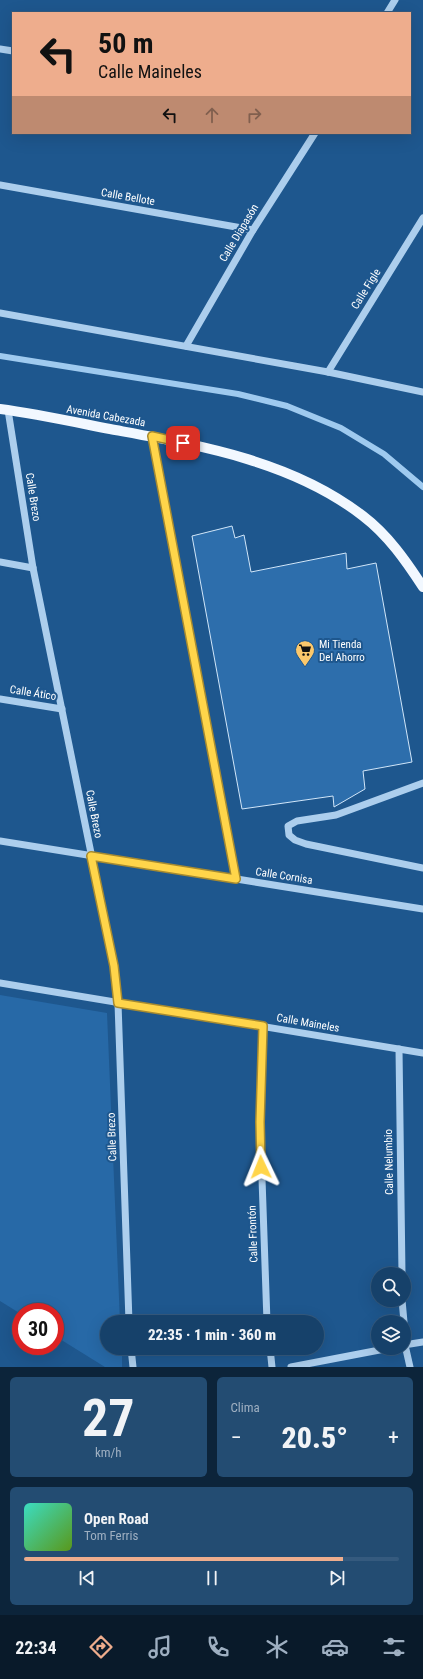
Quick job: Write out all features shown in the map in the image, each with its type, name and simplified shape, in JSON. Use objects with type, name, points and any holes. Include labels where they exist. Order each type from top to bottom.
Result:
[{"type":"main road","name":"Avenida Cabezada","points":[[4,410],[152,436],[261,463],[306,481],[363,516],[381,532],[398,551],[423,587]]},
{"type":"street","points":[[388,12],[395,0]]},
{"type":"street","points":[[0,49],[12,51]]},
{"type":"street","name":"Calle Diapasón","points":[[186,346],[253,230],[314,134]]},
{"type":"street","name":"Calle Bellote","points":[[0,185],[253,230]]},
{"type":"street","name":"Calle Figle","points":[[328,372],[423,218]]},
{"type":"street","points":[[0,313],[328,372],[423,392]]},
{"type":"street","name":"Calle Brezo","points":[[4,410],[33,568],[114,966],[118,1003],[129,1315]]},
{"type":"street","points":[[152,436],[236,879]]},
{"type":"street","points":[[0,562],[33,568]]},
{"type":"street","name":"Calle Ático","points":[[0,699],[62,709]]},
{"type":"street","points":[[423,783],[336,815],[297,821],[288,826],[289,835],[295,840],[306,844],[423,868]]},
{"type":"street","name":"Calle Cornisa","points":[[0,841],[423,909]]},
{"type":"street","name":"Calle Maineles","points":[[0,983],[423,1053]]},
{"type":"street","name":"Calle Frontón","points":[[263,1026],[260,1122],[267,1315]]},
{"type":"street","name":"Calle Nelumbio","points":[[399,1049],[402,1267]]},
{"type":"street","points":[[411,1344],[423,1342]]},
{"type":"street","points":[[291,1367],[371,1352]]},
{"type":"street","points":[[132,1355],[133,1367]]},
{"type":"street","points":[[271,1355],[272,1367]]},
{"type":"street","points":[[407,1355],[410,1367]]},
{"type":"shaded area","points":[[0,995],[107,1013],[120,1315],[100,1315],[100,1355],[122,1355],[122,1367],[105,1367],[64,1342],[64,1303],[12,1303],[12,1308],[0,1301]]},
{"type":"building","name":"Mi Tienda Del Ahorro","points":[[232,526],[235,538],[244,535],[251,572],[346,553],[347,569],[376,563],[412,762],[363,771],[365,789],[334,807],[333,796],[242,809],[192,536]]},
{"type":"waterway","points":[[0,356],[238,394],[287,406],[341,428],[384,454],[423,487]]},
{"type":"place","name":"Mi Tienda Del Ahorro","points":[[305,667]]},
{"type":"route","points":[[183,443],[152,436],[236,879],[91,856],[114,966],[118,1003],[263,1026],[260,1122],[261,1167]]}]
